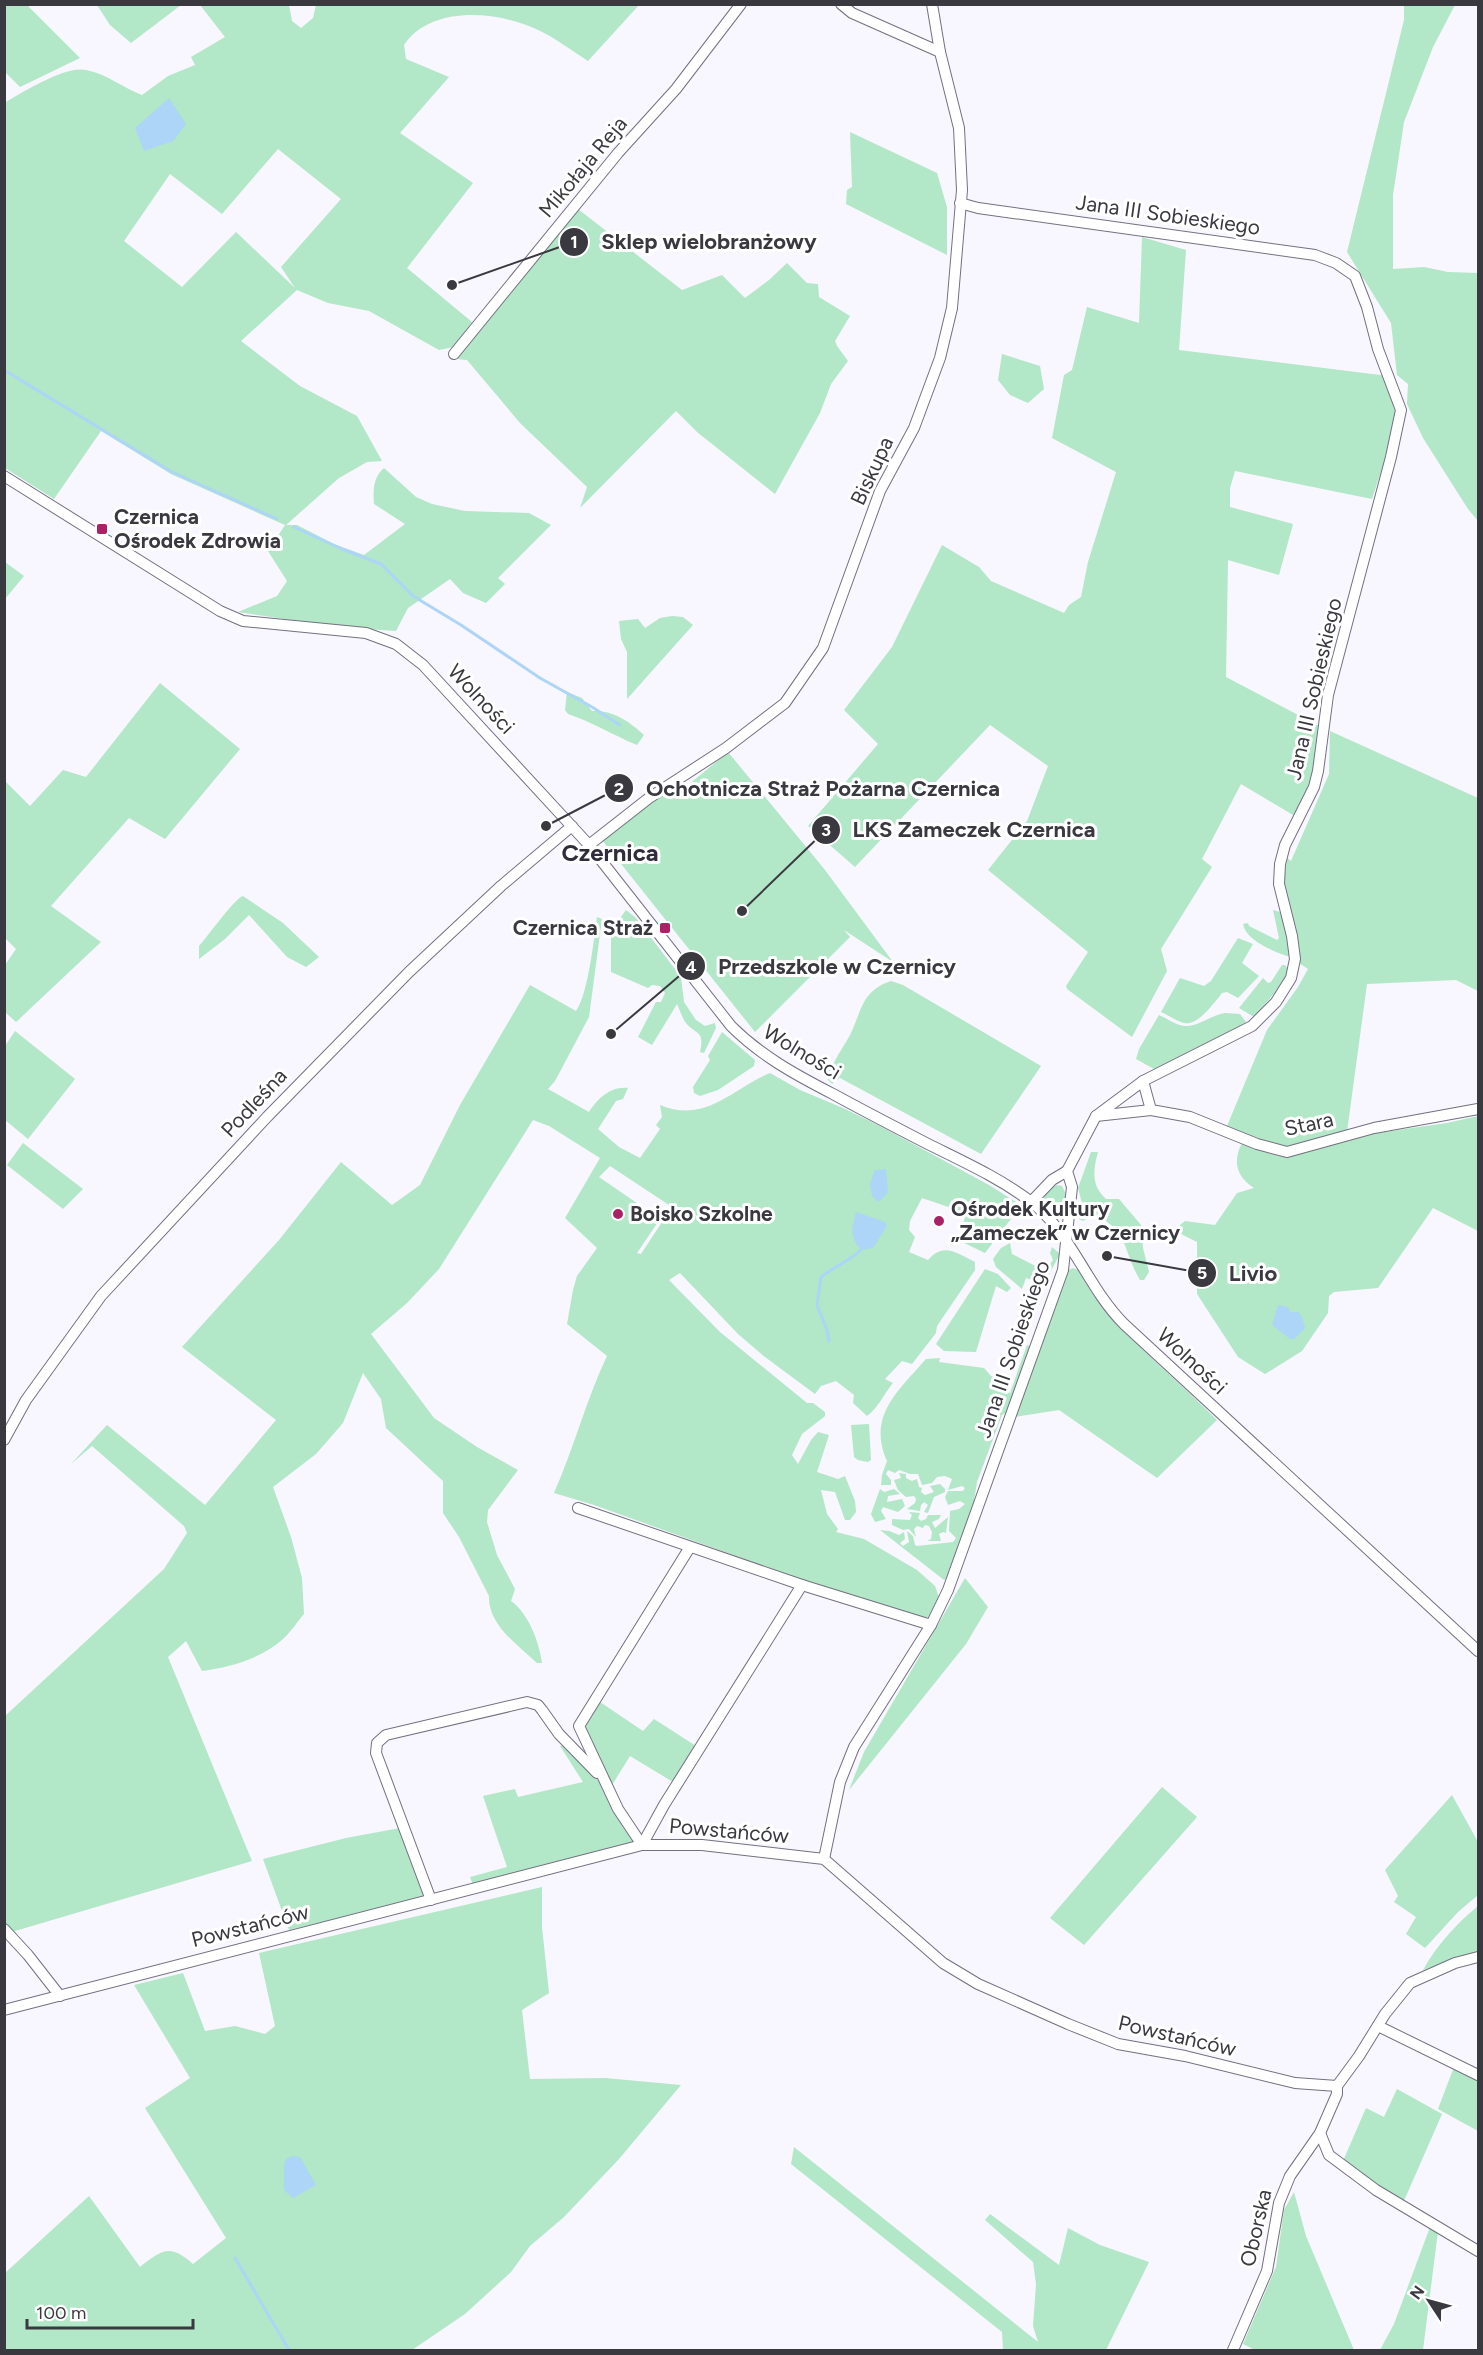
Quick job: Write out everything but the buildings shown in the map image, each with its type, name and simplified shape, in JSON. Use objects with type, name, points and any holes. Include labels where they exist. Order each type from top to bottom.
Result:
[{"type":"street","name":"Mikołaja Reja","points":[[454,354],[618,153],[676,89],[741,4]]},
{"type":"street","points":[[841,4],[852,13],[940,52]]},
{"type":"street","name":"Biskupa","points":[[589,845],[649,798],[726,748],[785,703],[824,648],[880,492],[914,428],[940,358],[952,308],[960,203],[959,128],[940,52],[932,4]]},
{"type":"street","name":"Jana III Sobieskiego","points":[[824,1859],[840,1782],[854,1747],[931,1625],[948,1590],[1063,1269],[1068,1242],[1072,1187],[1067,1171],[1096,1116],[1143,1081],[1252,1026],[1276,1002],[1291,978],[1295,959],[1292,936],[1278,884],[1280,864],[1285,845],[1314,787],[1328,695],[1391,457],[1401,410],[1378,349],[1368,307],[1355,276],[1336,263],[1315,255],[978,208],[960,203]]},
{"type":"street","name":"Wolności","points":[[4,476],[190,593],[243,621],[366,633],[396,644],[423,665],[589,845],[749,1044],[770,1059],[826,1090],[980,1169],[1031,1202],[1050,1219],[1068,1242],[1102,1300],[1124,1324],[1479,1651]]},
{"type":"street","name":"Podleśna","points":[[4,1440],[26,1400],[101,1296],[275,1109],[412,970],[501,886],[572,826]]},
{"type":"street","points":[[1143,1081],[1150,1110]]},
{"type":"street","name":"Stara","points":[[1096,1116],[1150,1110],[1190,1117],[1257,1144],[1287,1152],[1374,1128],[1479,1109]]},
{"type":"street","points":[[1031,1202],[1052,1180],[1067,1171]]},
{"type":"street","points":[[578,1508],[802,1585],[931,1625]]},
{"type":"street","points":[[559,1734],[579,1726],[690,1547]]},
{"type":"street","points":[[579,1726],[618,1809],[642,1845],[802,1585]]},
{"type":"street","points":[[431,1900],[376,1753],[377,1743],[386,1735],[527,1702],[538,1705],[559,1734],[604,1780]]},
{"type":"street","name":"Powstańców","points":[[4,2010],[642,1845],[702,1845],[824,1859],[943,1963],[978,1984],[1118,2044],[1199,2059],[1295,2084],[1337,2086]]},
{"type":"street","points":[[4,1929],[60,1996]]},
{"type":"street","points":[[1337,2086],[1410,1983],[1455,1963],[1479,1957]]},
{"type":"street","points":[[1378,2026],[1479,2074]]},
{"type":"street","name":"Oborska","points":[[1233,2350],[1267,2271],[1279,2203],[1290,2176],[1320,2133],[1335,2100],[1337,2086]]},
{"type":"street","points":[[1320,2133],[1329,2155],[1376,2190],[1479,2251]]},
{"type":"green space","points":[[181,4],[131,43],[110,25],[97,5],[90,5]]},
{"type":"green space","points":[[4,5],[27,5],[80,58],[20,87],[5,72]]},
{"type":"green space","points":[[200,5],[289,5],[292,21],[301,28],[313,18],[316,5],[639,5],[588,61],[536,29],[503,18],[484,16],[466,15],[431,23],[416,32],[404,45],[406,59],[449,77],[400,133],[473,183],[407,268],[472,322],[454,347],[439,350],[369,311],[328,303],[297,290],[241,341],[300,386],[357,416],[382,461],[367,462],[339,478],[286,525],[297,525],[334,544],[364,555],[405,524],[374,504],[376,480],[384,468],[416,497],[432,504],[465,511],[529,513],[551,525],[498,578],[505,584],[486,603],[463,593],[450,579],[408,608],[396,631],[338,627],[238,612],[277,596],[287,581],[268,551],[285,525],[171,474],[101,431],[54,499],[5,468],[4,103],[56,75],[78,70],[101,75],[142,95],[168,76],[195,65],[191,57],[225,37]],"holes":[[[278,149],[341,199],[281,267],[295,288],[236,232],[182,287],[124,241],[170,174],[222,214]]]},
{"type":"green space","points":[[1404,5],[1455,5],[1433,47],[1404,122],[1393,195],[1393,269],[1424,267],[1448,272],[1478,273],[1478,521],[1423,438],[1407,404],[1408,384],[1397,375],[1391,323],[1347,252],[1404,20]]},
{"type":"green space","points":[[850,132],[937,173],[947,207],[947,255],[846,204],[847,190],[852,187]]},
{"type":"green space","points":[[578,209],[682,290],[722,275],[745,298],[787,263],[807,283],[818,284],[819,297],[850,316],[835,341],[848,361],[831,384],[820,413],[775,494],[697,432],[676,411],[580,508],[587,487],[520,423],[467,360],[456,359]]},
{"type":"green space","points":[[1142,237],[1186,250],[1179,350],[1388,376],[1401,410],[1372,499],[1235,471],[1230,488],[1230,507],[1293,524],[1279,575],[1228,560],[1226,677],[1323,728],[1318,771],[1298,818],[1241,784],[1202,859],[1212,867],[1161,949],[1167,971],[1132,1037],[1067,989],[1066,986],[1088,952],[988,870],[1027,821],[1048,766],[990,725],[855,867],[808,826],[878,744],[844,710],[892,647],[942,545],[979,567],[991,581],[1064,613],[1069,605],[1081,597],[1088,562],[1116,472],[1052,438],[1064,375],[1072,370],[1087,307],[1139,323]]},
{"type":"green space","points":[[1002,354],[1040,366],[1044,389],[1028,403],[1010,395],[998,380]]},
{"type":"green space","points":[[5,562],[24,576],[5,599]]},
{"type":"green space","points":[[683,617],[693,625],[627,699],[627,652],[621,639],[619,621],[638,619],[645,628],[660,618]]},
{"type":"green space","points":[[160,683],[240,749],[165,839],[129,818],[51,906],[101,942],[16,1022],[5,1012],[5,965],[16,949],[5,938],[5,781],[30,806],[63,770],[86,777]]},
{"type":"green space","points":[[567,692],[582,698],[592,711],[607,712],[620,717],[644,735],[637,745],[568,714],[565,710]]},
{"type":"green space","points":[[1330,731],[1478,798],[1478,991],[1456,980],[1367,984],[1347,1132],[1288,1148],[1227,1126],[1267,1030],[1308,969],[1299,963],[1283,884],[1287,858],[1291,861],[1329,774]]},
{"type":"green space","points":[[728,752],[825,870],[893,962],[844,930],[850,937],[755,1032],[602,840],[669,790],[675,796]]},
{"type":"green space","points":[[243,896],[283,923],[319,957],[306,967],[287,957],[249,915],[225,939],[199,959],[199,946],[227,911]]},
{"type":"green space","points":[[626,910],[636,918],[681,977],[684,1002],[696,1020],[705,1026],[715,1023],[716,1028],[704,1053],[700,1052],[699,1034],[686,1023],[677,1004],[652,1045],[638,1037],[656,1002],[661,1002],[665,993],[660,986],[652,985],[648,988],[611,972],[611,931]]},
{"type":"green space","points":[[1273,910],[1280,912],[1289,943],[1290,957],[1255,941],[1245,930],[1243,924],[1248,923],[1249,926],[1277,940],[1279,938]]},
{"type":"green space","points":[[597,917],[602,919],[589,1017],[555,1081],[548,1089],[589,1112],[606,1094],[616,1089],[628,1088],[623,1099],[616,1101],[598,1129],[619,1147],[640,1158],[660,1129],[656,1125],[662,1117],[660,1105],[676,1110],[705,1107],[770,1073],[800,1090],[880,1126],[989,1185],[1019,1204],[1014,1215],[985,1253],[962,1242],[961,1232],[966,1213],[922,1198],[910,1221],[909,1230],[915,1237],[909,1252],[928,1260],[939,1251],[950,1251],[975,1262],[975,1270],[937,1326],[936,1333],[912,1364],[902,1361],[885,1379],[893,1383],[878,1405],[867,1416],[853,1403],[854,1395],[836,1381],[821,1386],[815,1394],[765,1357],[738,1334],[680,1273],[669,1280],[720,1332],[807,1403],[813,1403],[825,1412],[825,1416],[802,1434],[792,1455],[798,1464],[818,1432],[829,1435],[817,1472],[838,1479],[845,1476],[855,1501],[856,1512],[850,1520],[845,1520],[835,1492],[821,1490],[827,1514],[838,1529],[836,1532],[864,1539],[917,1570],[935,1586],[940,1600],[929,1617],[923,1617],[800,1579],[594,1505],[554,1493],[607,1356],[567,1324],[577,1276],[597,1248],[565,1218],[600,1158],[549,1126],[533,1120],[439,1269],[407,1303],[371,1334],[434,1418],[477,1447],[518,1470],[488,1510],[487,1522],[497,1555],[515,1589],[511,1601],[523,1613],[532,1629],[542,1663],[537,1663],[513,1642],[493,1616],[489,1596],[459,1537],[443,1513],[443,1481],[386,1428],[381,1399],[363,1373],[343,1423],[316,1454],[273,1487],[291,1537],[302,1578],[304,1614],[286,1636],[274,1646],[255,1657],[234,1664],[202,1671],[186,1641],[168,1657],[252,1861],[15,1931],[28,1955],[5,1929],[5,1716],[164,1569],[187,1533],[184,1526],[92,1446],[71,1464],[107,1425],[205,1505],[276,1420],[182,1347],[279,1240],[341,1162],[392,1205],[420,1185],[460,1105],[530,985],[576,1011],[587,980]],"holes":[[[610,1166],[672,1207],[641,1254],[637,1253],[660,1219],[599,1177]]]},
{"type":"green space","points":[[1238,938],[1253,944],[1242,963],[1259,976],[1238,998],[1227,992],[1222,993],[1205,1013],[1189,1023],[1181,1022],[1161,1012],[1180,978],[1204,986],[1211,981]]},
{"type":"green space","points":[[1282,965],[1288,969],[1284,982],[1254,1017],[1239,1008],[1263,978],[1268,983],[1271,982]]},
{"type":"green space","points":[[891,981],[903,985],[1041,1066],[981,1154],[840,1078],[832,1084],[824,1075],[825,1068],[831,1069],[850,1035],[868,996],[881,985]]},
{"type":"green space","points":[[1225,1013],[1240,1014],[1246,1022],[1231,1033],[1154,1069],[1136,1059],[1139,1049],[1159,1015],[1187,1026]]},
{"type":"green space","points":[[15,1031],[75,1079],[28,1139],[5,1120],[5,1046]]},
{"type":"green space","points":[[722,1032],[755,1060],[754,1066],[718,1090],[700,1096],[694,1093],[693,1087],[710,1060],[708,1056]]},
{"type":"green space","points":[[1478,1116],[1478,1231],[1433,1208],[1378,1288],[1334,1292],[1329,1296],[1328,1313],[1302,1351],[1265,1374],[1238,1357],[1197,1294],[1197,1242],[1179,1233],[1180,1225],[1185,1221],[1215,1225],[1237,1193],[1254,1188],[1240,1174],[1238,1168],[1237,1156],[1242,1143],[1285,1156],[1377,1133]]},
{"type":"green space","points":[[23,1143],[83,1189],[63,1209],[7,1165]]},
{"type":"green space","points":[[1091,1152],[1098,1152],[1094,1177],[1101,1194],[1106,1199],[1119,1199],[1141,1225],[1143,1248],[1149,1272],[1144,1280],[1140,1280],[1124,1242],[1114,1227],[1094,1214],[1083,1221],[1079,1219],[1082,1203],[1078,1188]]},
{"type":"green space","points":[[1057,1185],[1062,1186],[1065,1192],[1065,1213],[1058,1220],[1043,1204],[1047,1192]]},
{"type":"green space","points":[[1010,1243],[1012,1254],[1045,1271],[1053,1260],[1050,1253],[1052,1247],[1060,1254],[1044,1284],[1026,1278],[1022,1289],[996,1267],[993,1259],[1001,1248]]},
{"type":"green space","points":[[1073,1268],[1078,1270],[1092,1292],[1125,1331],[1217,1420],[1157,1478],[1059,1410],[1015,1417],[1066,1271]]},
{"type":"green space","points":[[985,1269],[998,1274],[1011,1288],[1007,1292],[996,1286],[976,1352],[944,1351],[936,1344]]},
{"type":"green space","points":[[1027,1345],[1033,1347],[1009,1411],[1002,1415],[977,1482],[973,1507],[944,1580],[880,1530],[899,1535],[904,1532],[905,1539],[900,1543],[903,1546],[909,1542],[907,1531],[913,1536],[917,1546],[953,1542],[956,1538],[949,1531],[950,1511],[959,1509],[965,1504],[960,1501],[948,1505],[945,1497],[948,1491],[963,1491],[965,1488],[962,1486],[948,1490],[952,1479],[945,1476],[937,1477],[932,1483],[922,1485],[918,1474],[899,1470],[895,1473],[888,1470],[886,1474],[891,1480],[891,1485],[881,1485],[887,1461],[882,1445],[883,1417],[896,1393],[926,1359],[940,1358],[939,1362],[984,1368],[991,1376],[999,1377],[996,1386],[1010,1393]]},
{"type":"green space","points":[[869,1424],[871,1460],[868,1462],[854,1457],[851,1425]]},
{"type":"green space","points":[[899,1473],[906,1474],[906,1478],[912,1481],[917,1479],[919,1487],[922,1488],[921,1492],[925,1495],[934,1492],[930,1486],[940,1484],[945,1492],[934,1497],[928,1513],[924,1512],[928,1505],[924,1502],[920,1511],[907,1509],[915,1503],[916,1499],[914,1496],[906,1497],[898,1490],[894,1480],[901,1478]]},
{"type":"green space","points":[[880,1489],[884,1492],[894,1489],[900,1494],[888,1496],[887,1502],[902,1499],[905,1506],[898,1512],[883,1507],[881,1511],[886,1519],[875,1522],[871,1514]]},
{"type":"green space","points":[[909,1512],[920,1513],[918,1518],[921,1521],[928,1515],[941,1515],[939,1519],[932,1522],[935,1528],[948,1517],[946,1533],[939,1534],[941,1541],[927,1541],[931,1539],[932,1532],[929,1526],[925,1525],[923,1528],[917,1526],[914,1529],[916,1537],[909,1529],[903,1530],[892,1525],[892,1519],[910,1520],[912,1515]]},
{"type":"green space","points":[[965,1578],[988,1607],[966,1644],[849,1790],[864,1752]]},
{"type":"green space","points":[[600,1702],[643,1731],[654,1719],[696,1746],[673,1782],[630,1756],[612,1785],[585,1728]]},
{"type":"green space","points":[[564,1745],[600,1782],[635,1842],[473,1885],[470,1877],[507,1867],[483,1796],[515,1789],[518,1797],[583,1782],[560,1746]]},
{"type":"green space","points":[[1162,1787],[1197,1817],[1084,1945],[1050,1918]]},
{"type":"green space","points":[[1452,1795],[1478,1842],[1478,1895],[1458,1912],[1425,1948],[1406,1934],[1416,1917],[1394,1902],[1398,1896],[1385,1870]]},
{"type":"green space","points":[[400,1828],[427,1897],[289,1930],[263,1859],[346,1838]]},
{"type":"green space","points":[[542,1887],[542,1927],[549,1993],[522,2010],[530,2079],[605,2078],[681,2085],[619,2159],[564,2217],[530,2246],[511,2272],[465,2314],[412,2350],[5,2350],[5,2273],[89,2196],[140,2267],[166,2251],[172,2251],[193,2264],[226,2238],[145,2108],[190,2078],[134,1985],[183,1973],[205,2031],[235,2026],[265,2034],[275,2026],[259,1953]]},
{"type":"green space","points":[[1478,1906],[1478,1952],[1423,1970],[1447,1935]]},
{"type":"green space","points":[[1454,2067],[1478,2077],[1478,2131],[1438,2109]]},
{"type":"green space","points":[[1397,2089],[1442,2114],[1403,2203],[1343,2161],[1366,2108],[1384,2117]]},
{"type":"green space","points":[[794,2147],[1038,2342],[1033,2326],[1036,2284],[1033,2262],[985,2220],[990,2214],[1059,2265],[1068,2228],[1100,2245],[1149,2262],[1106,2350],[1003,2350],[1002,2332],[791,2164]]},
{"type":"green space","points":[[1294,2192],[1306,2236],[1354,2350],[1255,2350],[1243,2344],[1276,2267],[1284,2210]]},
{"type":"green space","points":[[1430,2227],[1438,2231],[1423,2350],[1380,2350],[1394,2324]]},
{"type":"water","points":[[169,98],[186,124],[173,141],[144,151],[135,128]]},
{"type":"water","points":[[886,1169],[888,1192],[879,1202],[872,1196],[870,1184],[875,1170]]},
{"type":"water","points":[[856,1212],[885,1222],[887,1226],[873,1248],[861,1250],[853,1236]]},
{"type":"water","points":[[1278,1305],[1288,1307],[1290,1312],[1298,1312],[1302,1317],[1305,1328],[1294,1339],[1290,1339],[1272,1325]]},
{"type":"water","points":[[292,2156],[300,2157],[316,2185],[293,2198],[284,2190],[284,2165],[286,2159]]},
{"type":"waterway","points":[[4,370],[172,472],[277,519]]},
{"type":"waterway","points":[[294,527],[381,564],[413,596],[540,678],[620,725]]},
{"type":"waterway","points":[[829,1341],[817,1305],[821,1277],[861,1250]]},
{"type":"waterway","points":[[235,2258],[289,2350]]},
{"type":"place","name":"Sklep wielobranżowy","points":[[452,285]]},
{"type":"place","name":"Czernica Ośrodek Zdrowia","points":[[102,529]]},
{"type":"place","name":"Ochotnicza Straż Pożarna Czernica","points":[[546,826]]},
{"type":"place","name":"LKS Zameczek Czernica","points":[[742,911]]},
{"type":"place","name":"Czernica Straż","points":[[665,928]]},
{"type":"place","name":"Przedszkole w Czernicy","points":[[611,1034]]},
{"type":"place","name":"Boisko Szkolne","points":[[618,1214]]},
{"type":"place","name":"Ośrodek Kultury „Zameczek” w Czernicy","points":[[939,1221]]},
{"type":"place","name":"Livio","points":[[1107,1256]]},
{"type":"district","name":"Czernica","points":[[610,853]]}]
